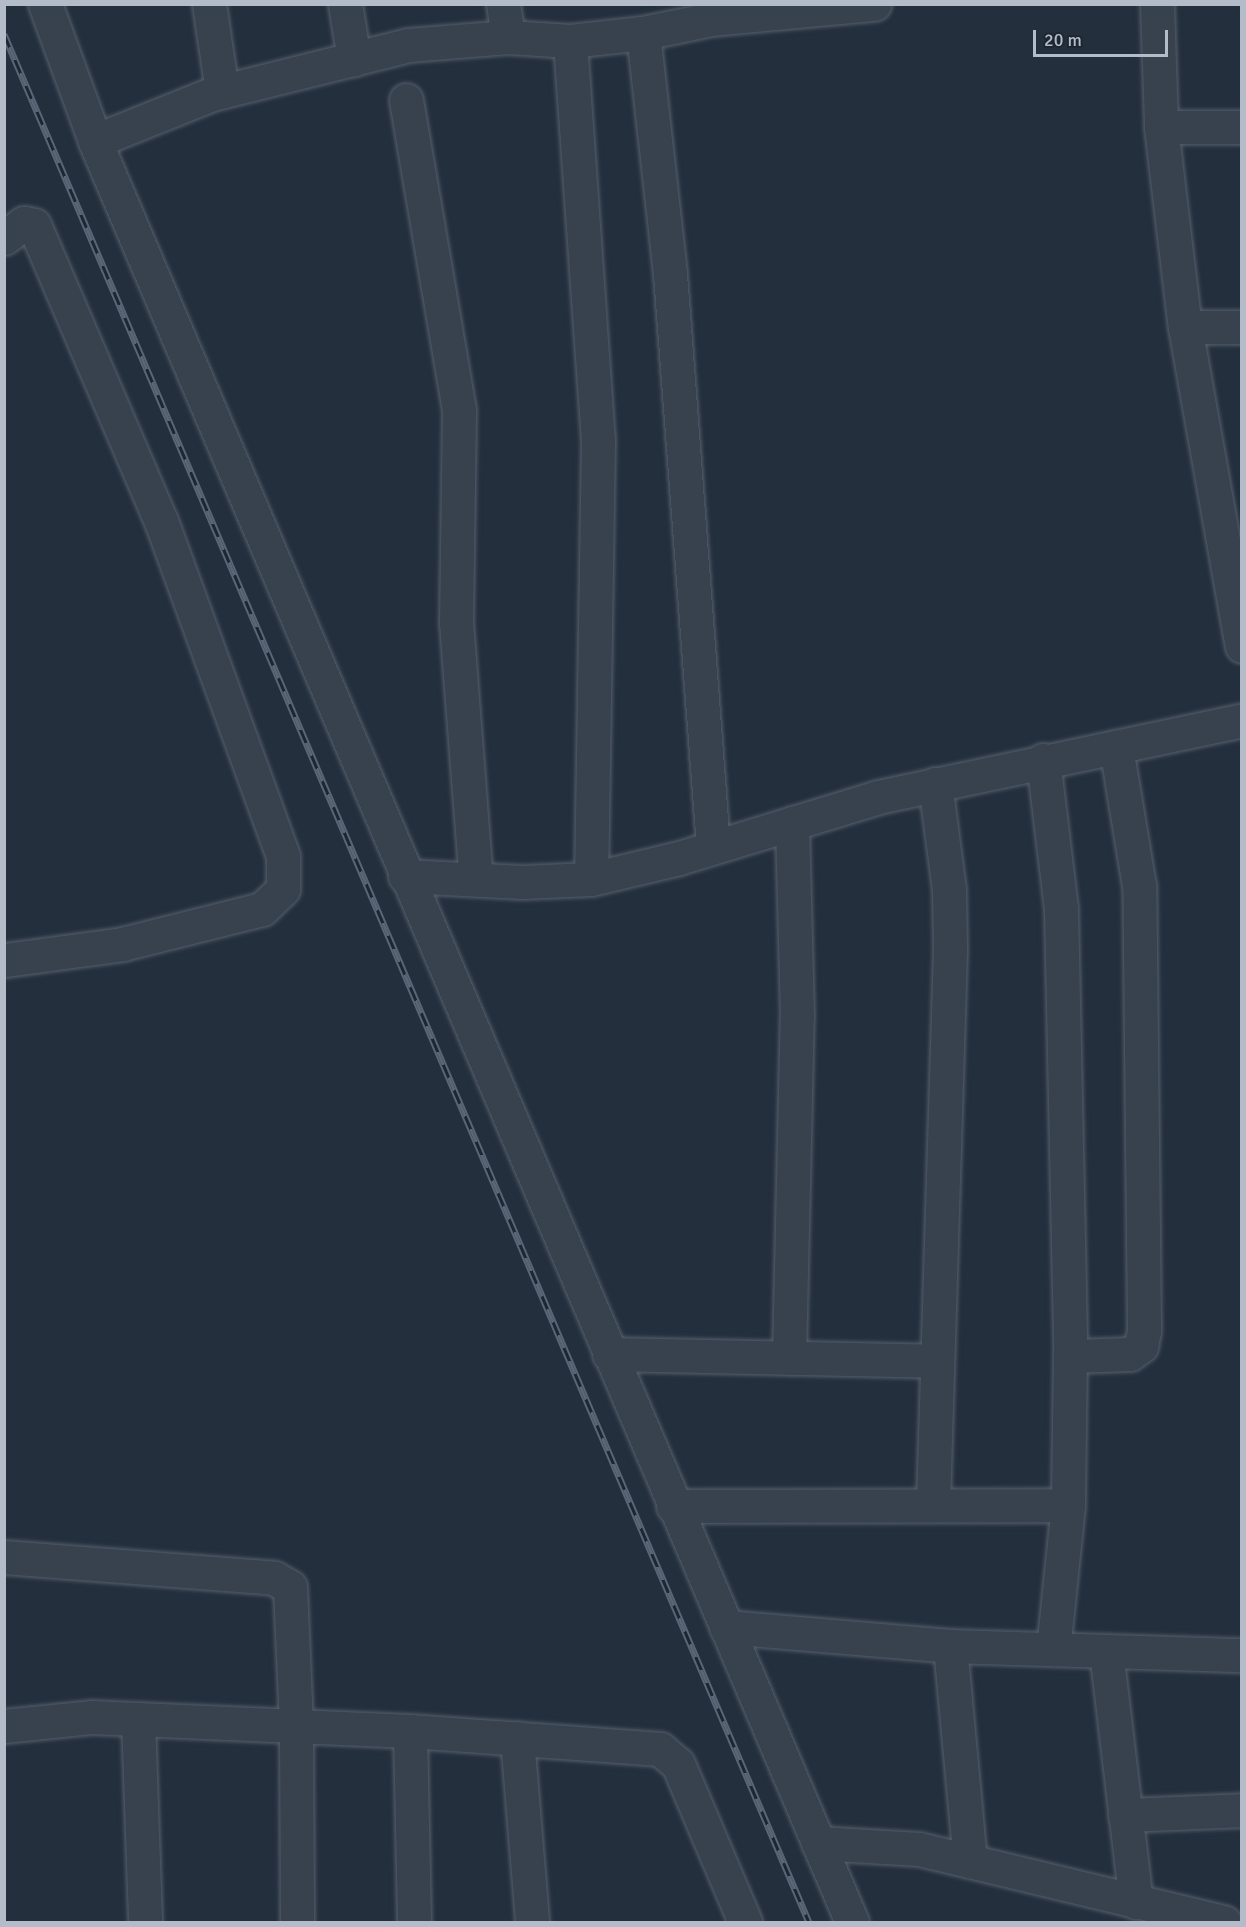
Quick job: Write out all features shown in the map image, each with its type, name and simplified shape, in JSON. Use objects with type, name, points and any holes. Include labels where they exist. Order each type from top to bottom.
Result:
[{"type":"street","points":[[45,4],[95,141],[405,876],[852,1923]]},
{"type":"street","points":[[209,4],[222,91]]},
{"type":"street","points":[[345,4],[354,59]]},
{"type":"street","points":[[503,4],[508,37]]},
{"type":"street","points":[[95,141],[222,91],[408,45],[508,37],[570,41],[643,33],[710,12],[873,4]]},
{"type":"street","points":[[1157,4],[1161,127],[1185,327],[1242,646]]},
{"type":"street","points":[[643,33],[672,297],[713,846]]},
{"type":"street","points":[[570,41],[598,439],[591,879]]},
{"type":"street","points":[[406,100],[459,410],[456,622],[476,879]]},
{"type":"street","points":[[1161,127],[1242,127]]},
{"type":"street","points":[[4,238],[24,223],[34,225],[161,521],[284,857],[283,889],[262,909],[123,944],[4,960]]},
{"type":"street","points":[[1185,327],[1242,327]]},
{"type":"street","points":[[405,876],[476,879],[591,879],[935,784],[1242,720]]},
{"type":"street","points":[[1070,1356],[1130,1354],[1141,1346],[1144,1330],[1139,886],[1116,747]]},
{"type":"street","points":[[1042,760],[1060,908],[1070,1356],[1068,1504],[1053,1649]]},
{"type":"street","points":[[933,1503],[935,1361],[950,949],[949,891],[935,784]]},
{"type":"street","points":[[789,1358],[797,1016],[792,823]]},
{"type":"street","points":[[609,1354],[935,1361]]},
{"type":"street","points":[[673,1506],[1068,1504]]},
{"type":"street","points":[[4,1557],[283,1581],[290,1587],[296,1726],[297,1923]]},
{"type":"street","points":[[726,1627],[950,1646],[1242,1655]]},
{"type":"street","points":[[950,1646],[970,1861]]},
{"type":"street","points":[[1106,1651],[1136,1902]]},
{"type":"street","points":[[4,1726],[65,1718],[138,1719],[410,1731],[660,1749],[670,1755],[746,1923]]},
{"type":"street","points":[[138,1719],[145,1923]]},
{"type":"street","points":[[410,1731],[414,1923]]},
{"type":"street","points":[[517,1738],[532,1923]]},
{"type":"street","points":[[1125,1815],[1242,1810]]},
{"type":"street","points":[[818,1843],[919,1849],[1224,1923]]},
{"type":"railway","points":[[4,34],[809,1922]]}]
